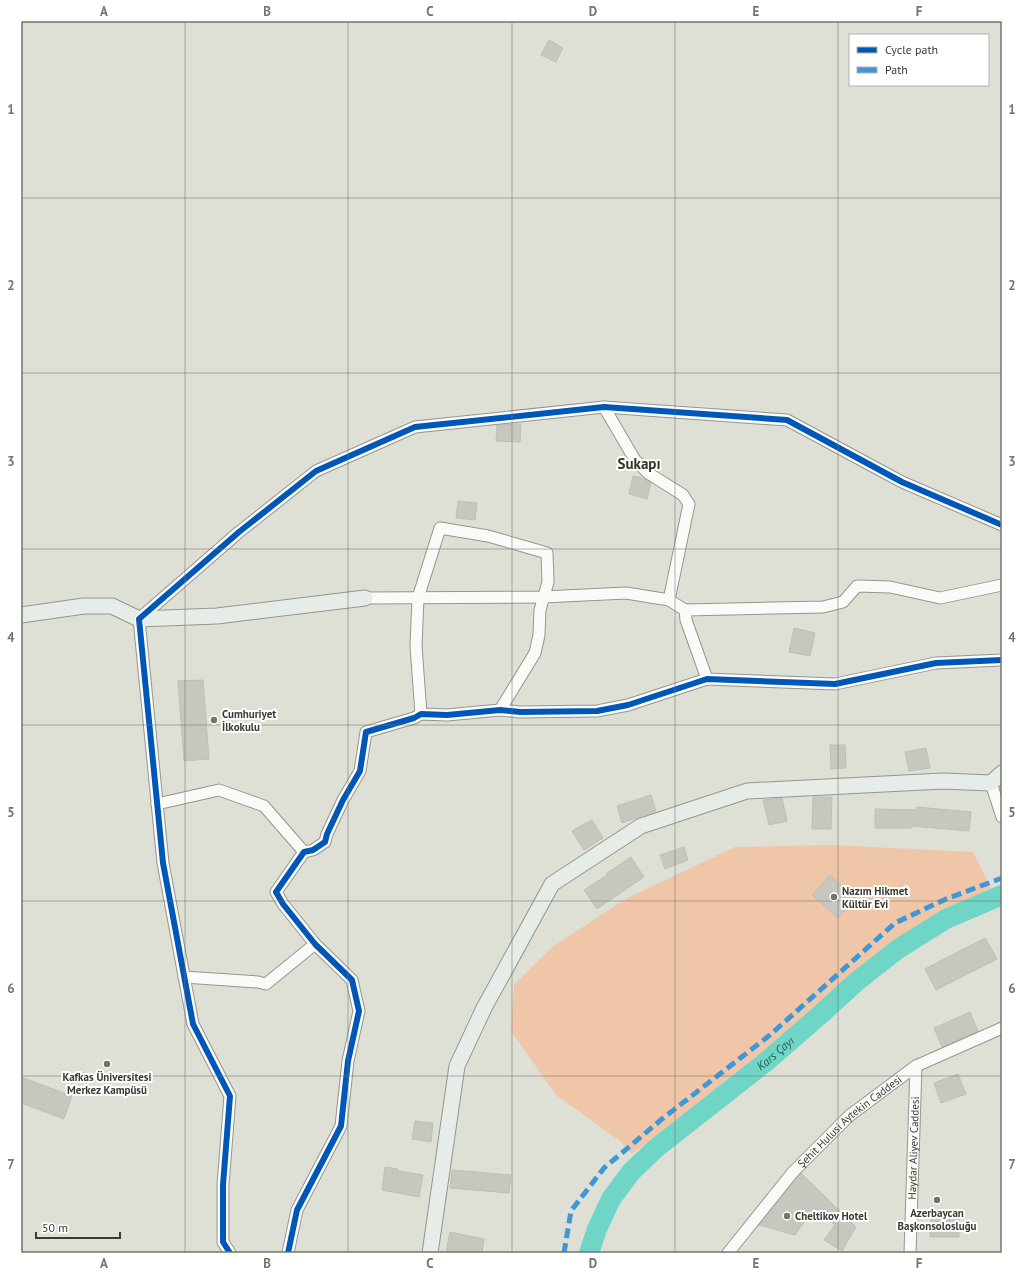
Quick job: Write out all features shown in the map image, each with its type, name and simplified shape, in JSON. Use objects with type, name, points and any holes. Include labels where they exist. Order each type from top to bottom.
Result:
[{"type":"street","points":[[604,407],[635,460],[648,473],[683,495],[688,504],[669,600]]},
{"type":"street","points":[[140,619],[239,532],[316,471],[415,427],[604,407],[787,420],[902,482],[1002,525]]},
{"type":"street","points":[[421,714],[416,646],[418,598],[440,528],[488,536],[547,553],[548,582],[540,610],[539,636],[535,653],[500,710]]},
{"type":"street","points":[[21,615],[84,606],[112,606],[140,619],[217,616],[365,598],[543,597],[626,593],[669,600],[685,610],[823,607],[843,602],[857,586],[890,587],[940,598],[1002,586]]},
{"type":"street","points":[[685,610],[686,620],[707,679]]},
{"type":"street","points":[[140,619],[163,863],[184,978],[193,1024],[230,1096],[222,1185],[223,1242],[230,1253]]},
{"type":"street","points":[[288,1253],[297,1210],[340,1126],[348,1060],[359,1011],[352,980],[315,944],[283,904],[276,892],[304,852],[313,850],[325,842],[327,834],[343,800],[360,771],[366,732],[414,718],[421,714],[447,716],[500,710],[520,712],[596,711],[628,705],[707,679],[835,684],[936,663],[1002,660]]},
{"type":"street","points":[[430,1253],[457,1066],[484,1008],[552,884],[641,826],[747,791],[943,781],[990,783],[1002,773]]},
{"type":"street","points":[[990,783],[1002,817]]},
{"type":"street","points":[[157,804],[218,790],[264,806],[304,852]]},
{"type":"street","points":[[184,978],[258,982],[266,984],[315,944]]},
{"type":"street","name":"Şehit Hulusi Aytekin Caddesi","points":[[728,1253],[793,1172],[843,1122],[916,1066],[1002,1028]]},
{"type":"street","name":"Haydar Aliyev Caddesi","points":[[910,1253],[916,1066]]},
{"type":"shaded area","points":[[833,845],[973,852],[992,890],[937,913],[881,949],[772,1046],[632,1154],[620,1141],[556,1095],[511,1031],[514,985],[551,948],[627,898],[735,847]]},
{"type":"building","points":[[549,40],[563,48],[556,62],[541,55]]},
{"type":"building","points":[[521,424],[520,442],[496,441],[497,425]]},
{"type":"building","points":[[633,476],[645,479],[651,483],[647,499],[629,494]]},
{"type":"building","points":[[458,501],[477,503],[475,520],[456,518]]},
{"type":"building","points":[[794,628],[815,633],[810,656],[789,652]]},
{"type":"building","points":[[203,680],[209,759],[184,761],[178,681]]},
{"type":"building","points":[[830,745],[845,745],[846,768],[831,769]]},
{"type":"building","points":[[926,748],[930,768],[909,771],[905,752]]},
{"type":"building","points":[[651,795],[656,811],[622,823],[617,806]]},
{"type":"building","points":[[813,797],[832,797],[831,829],[812,829]]},
{"type":"building","points":[[782,798],[787,821],[769,825],[763,800]]},
{"type":"building","points":[[917,807],[971,812],[969,831],[911,826],[911,828],[875,828],[875,809],[917,810]]},
{"type":"building","points":[[592,820],[603,838],[584,850],[572,831]]},
{"type":"building","points":[[684,847],[688,860],[665,869],[660,855]]},
{"type":"building","points":[[631,857],[644,877],[597,909],[584,890]]},
{"type":"building","name":"Nazım Hikmet Kültür Evi","points":[[830,875],[856,898],[838,918],[812,895]]},
{"type":"building","points":[[985,938],[997,959],[936,990],[925,969]]},
{"type":"building","points":[[970,1012],[978,1031],[942,1047],[934,1028]]},
{"type":"building","points":[[958,1074],[966,1094],[941,1103],[934,1083]]},
{"type":"building","points":[[21,1077],[72,1096],[64,1119],[21,1103]]},
{"type":"building","points":[[415,1121],[433,1123],[431,1142],[412,1139]]},
{"type":"building","points":[[385,1167],[398,1169],[398,1171],[423,1175],[419,1197],[382,1190]]},
{"type":"building","points":[[452,1170],[511,1175],[509,1193],[450,1188]]},
{"type":"building","name":"Cheltikov Hotel","points":[[801,1173],[856,1227],[842,1251],[824,1240],[835,1225],[814,1208],[795,1235],[759,1225]]},
{"type":"building","points":[[931,1211],[959,1211],[959,1237],[930,1237]]},
{"type":"building","points":[[450,1232],[484,1239],[482,1253],[446,1253]]},
{"type":"waterway","name":"Kars Çayı","points":[[589,1253],[597,1229],[611,1199],[631,1172],[655,1149],[767,1061],[856,982],[898,949],[946,919],[1002,895]]},
{"type":"marked path","points":[[564,1253],[571,1211],[604,1168],[662,1119],[770,1035],[895,923],[946,899],[1002,878]]},
{"type":"cycle path","points":[[230,1253],[223,1242],[223,1185],[230,1096],[193,1024],[163,863],[139,619],[239,532],[316,471],[415,427],[604,407],[787,420],[902,482],[1002,525]]},
{"type":"cycle path","points":[[288,1253],[297,1210],[341,1126],[348,1061],[359,1011],[352,980],[315,944],[283,904],[276,892],[304,852],[313,850],[325,842],[327,834],[343,800],[360,771],[366,732],[414,718],[421,714],[447,715],[500,710],[520,712],[597,711],[628,705],[707,679],[835,684],[936,663],[1002,660]]},
{"type":"place","name":"Cumhuriyet İlkokulu","points":[[214,720]]},
{"type":"place","name":"Nazım Hikmet Kültür Evi","points":[[834,897]]},
{"type":"place","name":"Kafkas Üniversitesi Merkez Kampüsü","points":[[107,1064]]},
{"type":"place","name":"Azerbaycan Başkonsolosluğu","points":[[937,1200]]},
{"type":"place","name":"Cheltikov Hotel","points":[[787,1216]]},
{"type":"district","name":"Sukapı","points":[[639,464]]}]
